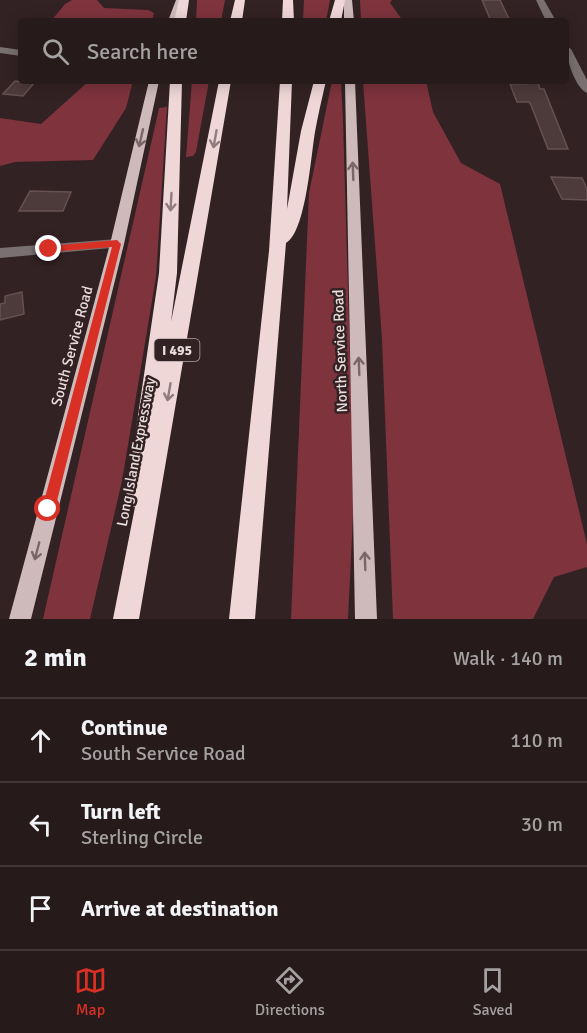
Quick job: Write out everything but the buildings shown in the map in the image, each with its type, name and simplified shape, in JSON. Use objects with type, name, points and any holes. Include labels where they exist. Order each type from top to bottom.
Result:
[{"type":"highway","points":[[180,18],[182,0]]},
{"type":"highway","points":[[237,18],[240,0]]},
{"type":"highway","points":[[288,0],[288,18]]},
{"type":"highway","points":[[336,18],[340,0]]},
{"type":"highway","points":[[119,619],[159,351],[168,273],[176,84]]},
{"type":"highway","name":"Long Island Expressway","points":[[126,619],[224,84]]},
{"type":"highway","points":[[242,619],[277,251],[286,84]]},
{"type":"highway","points":[[277,251],[297,204],[308,131],[319,84]]},
{"type":"main road","points":[[174,18],[182,0]]},
{"type":"main road","points":[[348,0],[348,18]]},
{"type":"main road","name":"South Service Road","points":[[20,619],[117,244],[153,84]]},
{"type":"main road","name":"North Service Road","points":[[350,84],[366,619]]},
{"type":"street","points":[[540,0],[549,18]]},
{"type":"street","points":[[0,50],[18,52]]},
{"type":"street","points":[[569,55],[587,90]]},
{"type":"street","points":[[0,253],[117,244]]},
{"type":"shaded area","points":[[72,0],[97,0],[104,8],[148,10],[154,13],[153,18],[53,18],[65,4]]},
{"type":"shaded area","points":[[197,0],[225,0],[222,18],[196,18]]},
{"type":"shaded area","points":[[304,0],[330,0],[327,18],[303,18]]},
{"type":"shaded area","points":[[360,0],[392,0],[390,3],[401,18],[361,18]]},
{"type":"shaded area","points":[[86,84],[132,84],[126,108],[93,160],[15,162],[0,166],[0,118],[41,124]]},
{"type":"shaded area","points":[[192,84],[208,84],[196,152],[193,156],[186,157]]},
{"type":"shaded area","points":[[331,84],[341,84],[354,496],[348,619],[291,619],[309,193]]},
{"type":"shaded area","points":[[363,84],[427,84],[433,112],[461,163],[500,184],[587,544],[587,567],[554,577],[533,619],[393,619],[382,339]]},
{"type":"shaded area","points":[[167,107],[156,277],[122,481],[90,619],[43,619],[159,108]]},
{"type":"route","points":[[48,509],[117,244],[49,249]]}]
